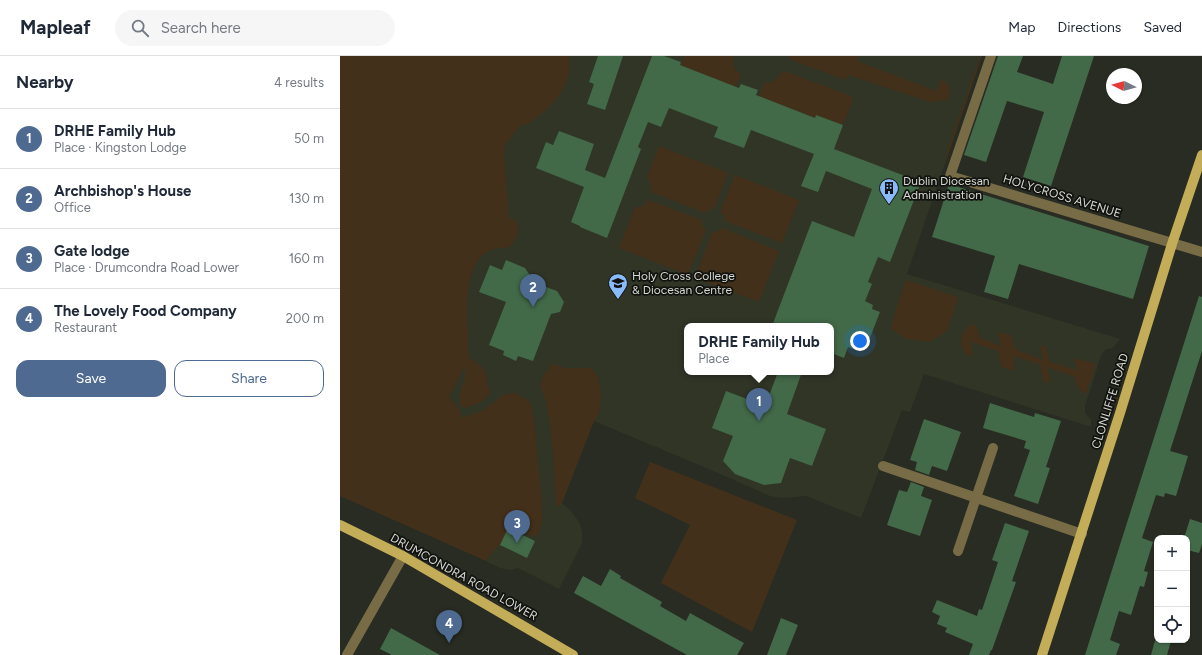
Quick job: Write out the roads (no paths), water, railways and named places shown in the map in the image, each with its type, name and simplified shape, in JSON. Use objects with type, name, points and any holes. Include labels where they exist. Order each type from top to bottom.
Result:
[{"type":"main road","name":"CLONLIFFE ROAD","points":[[1042,655],[1082,534],[1172,244],[1202,155]]},
{"type":"main road","name":"DRUMCONDRA ROAD LOWER","points":[[340,525],[403,556],[573,655]]},
{"type":"street","name":"HOLYCROSS AVENUE","points":[[991,56],[950,176],[1172,244]]},
{"type":"street","points":[[1172,244],[1202,252]]},
{"type":"street","points":[[958,551],[993,448]]},
{"type":"street","points":[[883,466],[1082,534]]},
{"type":"street","points":[[347,655],[403,556]]},
{"type":"place","name":"Dublin Diocesan Administration","points":[[889,205]]},
{"type":"place","name":"Holy Cross College & Diocesan Centre","points":[[618,300]]},
{"type":"place","name":"Archbishop's House","points":[[533,307]]},
{"type":"place","name":"DRHE Family Hub","points":[[759,421]]},
{"type":"place","name":"Gate lodge","points":[[517,543]]},
{"type":"place","name":"The Lovely Food Company","points":[[449,643]]}]
